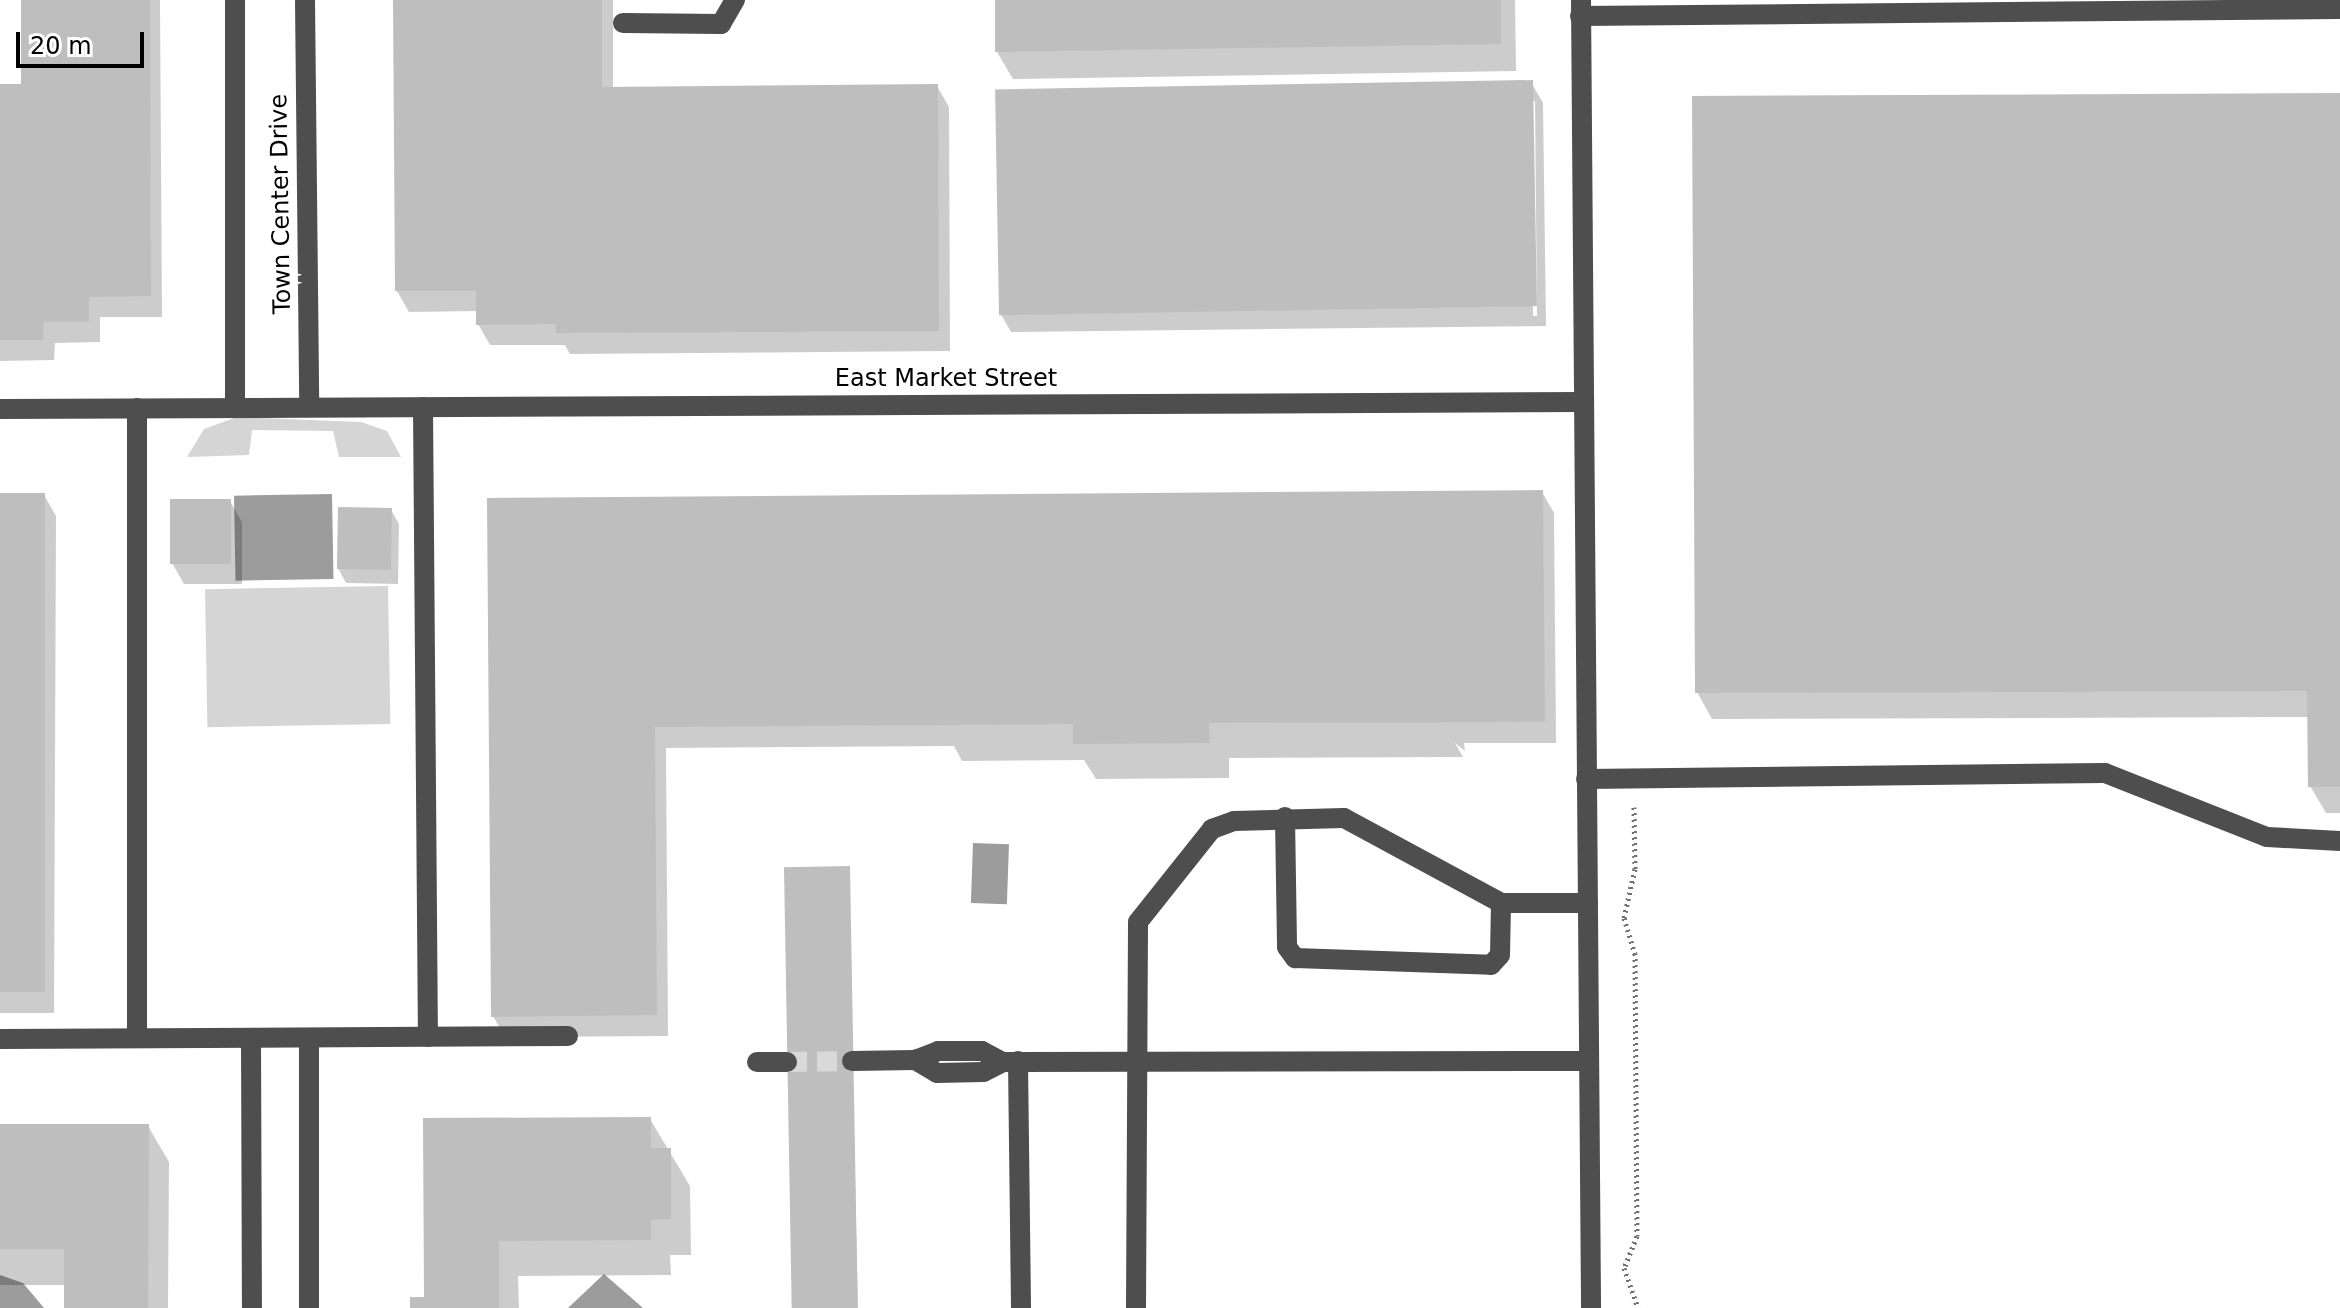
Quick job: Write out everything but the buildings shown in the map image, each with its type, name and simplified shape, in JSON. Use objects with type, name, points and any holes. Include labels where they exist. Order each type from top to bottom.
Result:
[{"type":"street","name":"Town Center Drive","points":[[235,0],[235,407]]},
{"type":"street","name":"Town Center Drive","points":[[305,0],[309,407]]},
{"type":"street","points":[[623,23],[721,24],[735,0]]},
{"type":"street","points":[[1591,1308],[1580,8],[2340,9]]},
{"type":"street","name":"East Market Street","points":[[0,409],[1583,402]]},
{"type":"street","points":[[423,407],[428,1037]]},
{"type":"street","points":[[137,408],[137,1038]]},
{"type":"street","points":[[1586,779],[2105,773],[2267,837],[2340,841]]},
{"type":"street","points":[[1136,1308],[1138,922],[1212,829],[1234,821],[1285,817],[1344,818],[1501,903],[1588,903]]},
{"type":"street","points":[[1285,817],[1287,947],[1295,958],[1491,965],[1500,955],[1501,903]]},
{"type":"street","points":[[0,1039],[568,1036]]},
{"type":"street","points":[[251,1038],[252,1308]]},
{"type":"street","points":[[309,1038],[309,1308]]},
{"type":"street","points":[[852,1061],[915,1060],[937,1073],[983,1072],[1010,1062],[1589,1061]]},
{"type":"street","points":[[757,1062],[787,1062]]},
{"type":"street","points":[[1010,1062],[1021,1308]]},
{"type":"path","points":[[1633,778],[1635,869],[1624,918],[1635,953],[1637,1236],[1624,1268],[1638,1308]]},
{"type":"shaded area","points":[[237,417],[361,422],[387,431],[401,457],[339,457],[333,431],[252,430],[249,455],[187,457],[204,429]]},
{"type":"shaded area","points":[[332,494],[333,579],[235,581],[234,496]]},
{"type":"shaded area","points":[[388,586],[390,724],[207,727],[205,589]]},
{"type":"shaded area","points":[[973,843],[1009,844],[1007,904],[971,903]]},
{"type":"shaded area","points":[[604,1274],[643,1308],[568,1308]]},
{"type":"shaded area","points":[[0,1275],[23,1283],[44,1308],[0,1308]]},
{"type":"tunnel","points":[[787,1062],[852,1061]]}]
